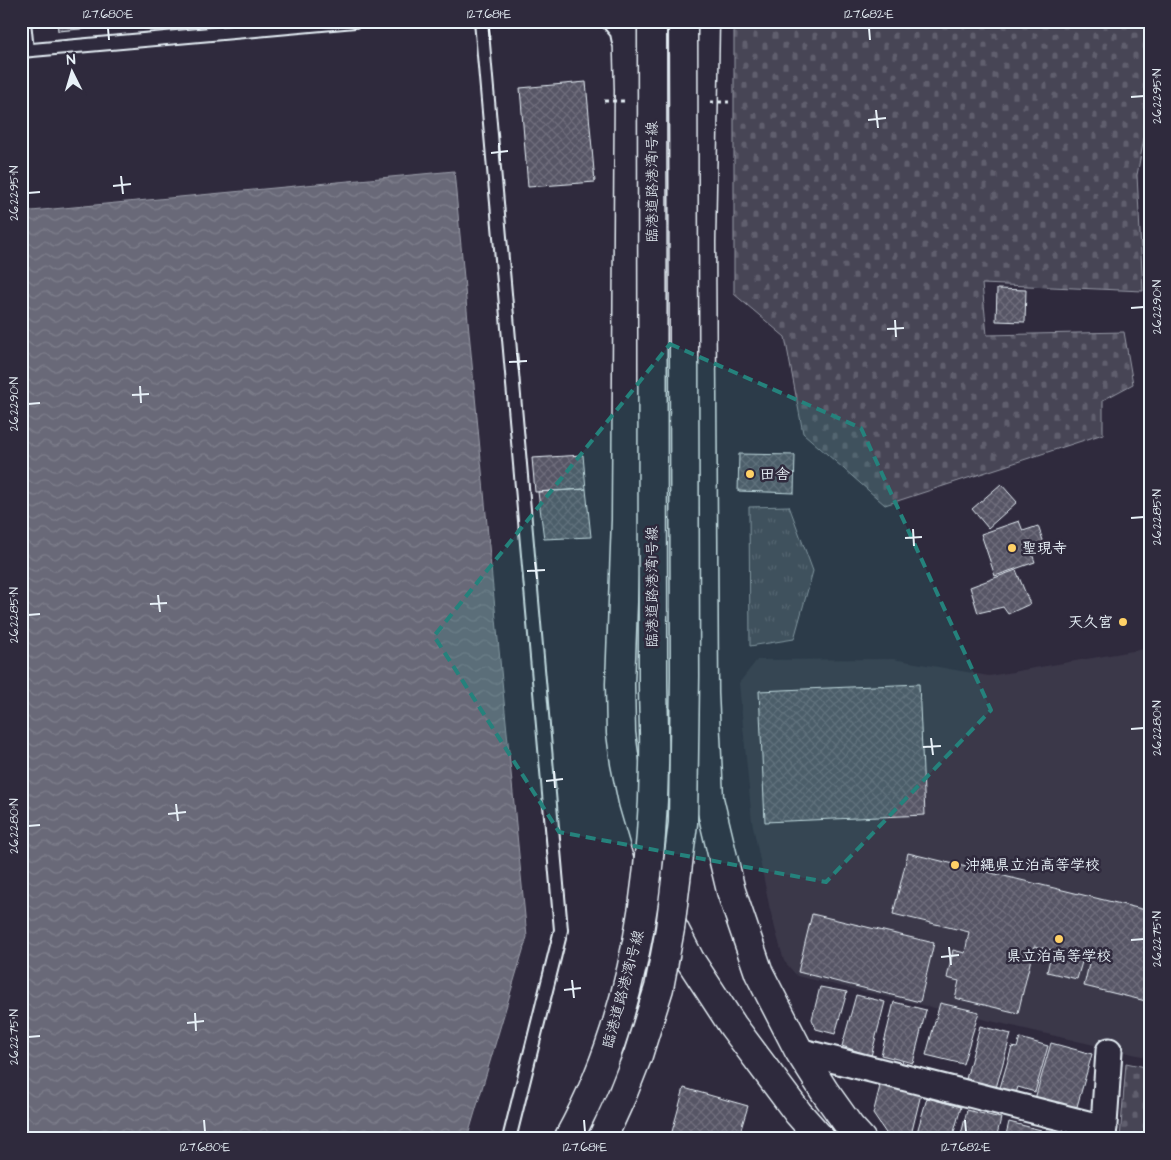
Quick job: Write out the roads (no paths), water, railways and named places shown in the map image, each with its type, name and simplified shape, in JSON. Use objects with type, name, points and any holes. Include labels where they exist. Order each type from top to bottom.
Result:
[{"type":"street","points":[[627,21],[629,90],[626,520],[620,684],[621,733],[625,763],[633,802],[657,885],[669,919],[690,960],[734,1026],[798,1113],[821,1139]]},
{"type":"street","name":"臨港道路港湾1号線","points":[[568,1139],[595,1082],[621,1008],[640,929],[648,867],[654,766],[652,679],[652,21]]},
{"type":"street","name":"臨港道路港湾1号線","points":[[602,1139],[638,1054],[659,988],[670,929],[683,823],[683,21]]},
{"type":"street","points":[[705,21],[701,242],[704,694],[709,799],[731,891],[759,974],[799,1050],[825,1092],[860,1139]]},
{"type":"street","points":[[799,1050],[1104,1134],[1109,1051]]},
{"type":"lane","points":[[24,21],[24,51],[355,21]]},
{"type":"lane","points":[[481,21],[561,930],[509,1139]]},
{"type":"lane","points":[[606,21],[616,33],[629,90]]},
{"type":"lane","points":[[633,21],[704,113]]},
{"type":"water","points":[[454,171],[527,937],[467,1139],[21,1139],[21,212]]},
{"type":"place","name":"田舎","points":[[750,474]]},
{"type":"place","name":"聖現寺","points":[[1012,548]]},
{"type":"place","name":"天久宮","points":[[1123,622]]},
{"type":"place","name":"沖縄県立泊高等学校","points":[[955,865]]},
{"type":"place","name":"県立泊高等学校","points":[[1059,939]]}]
